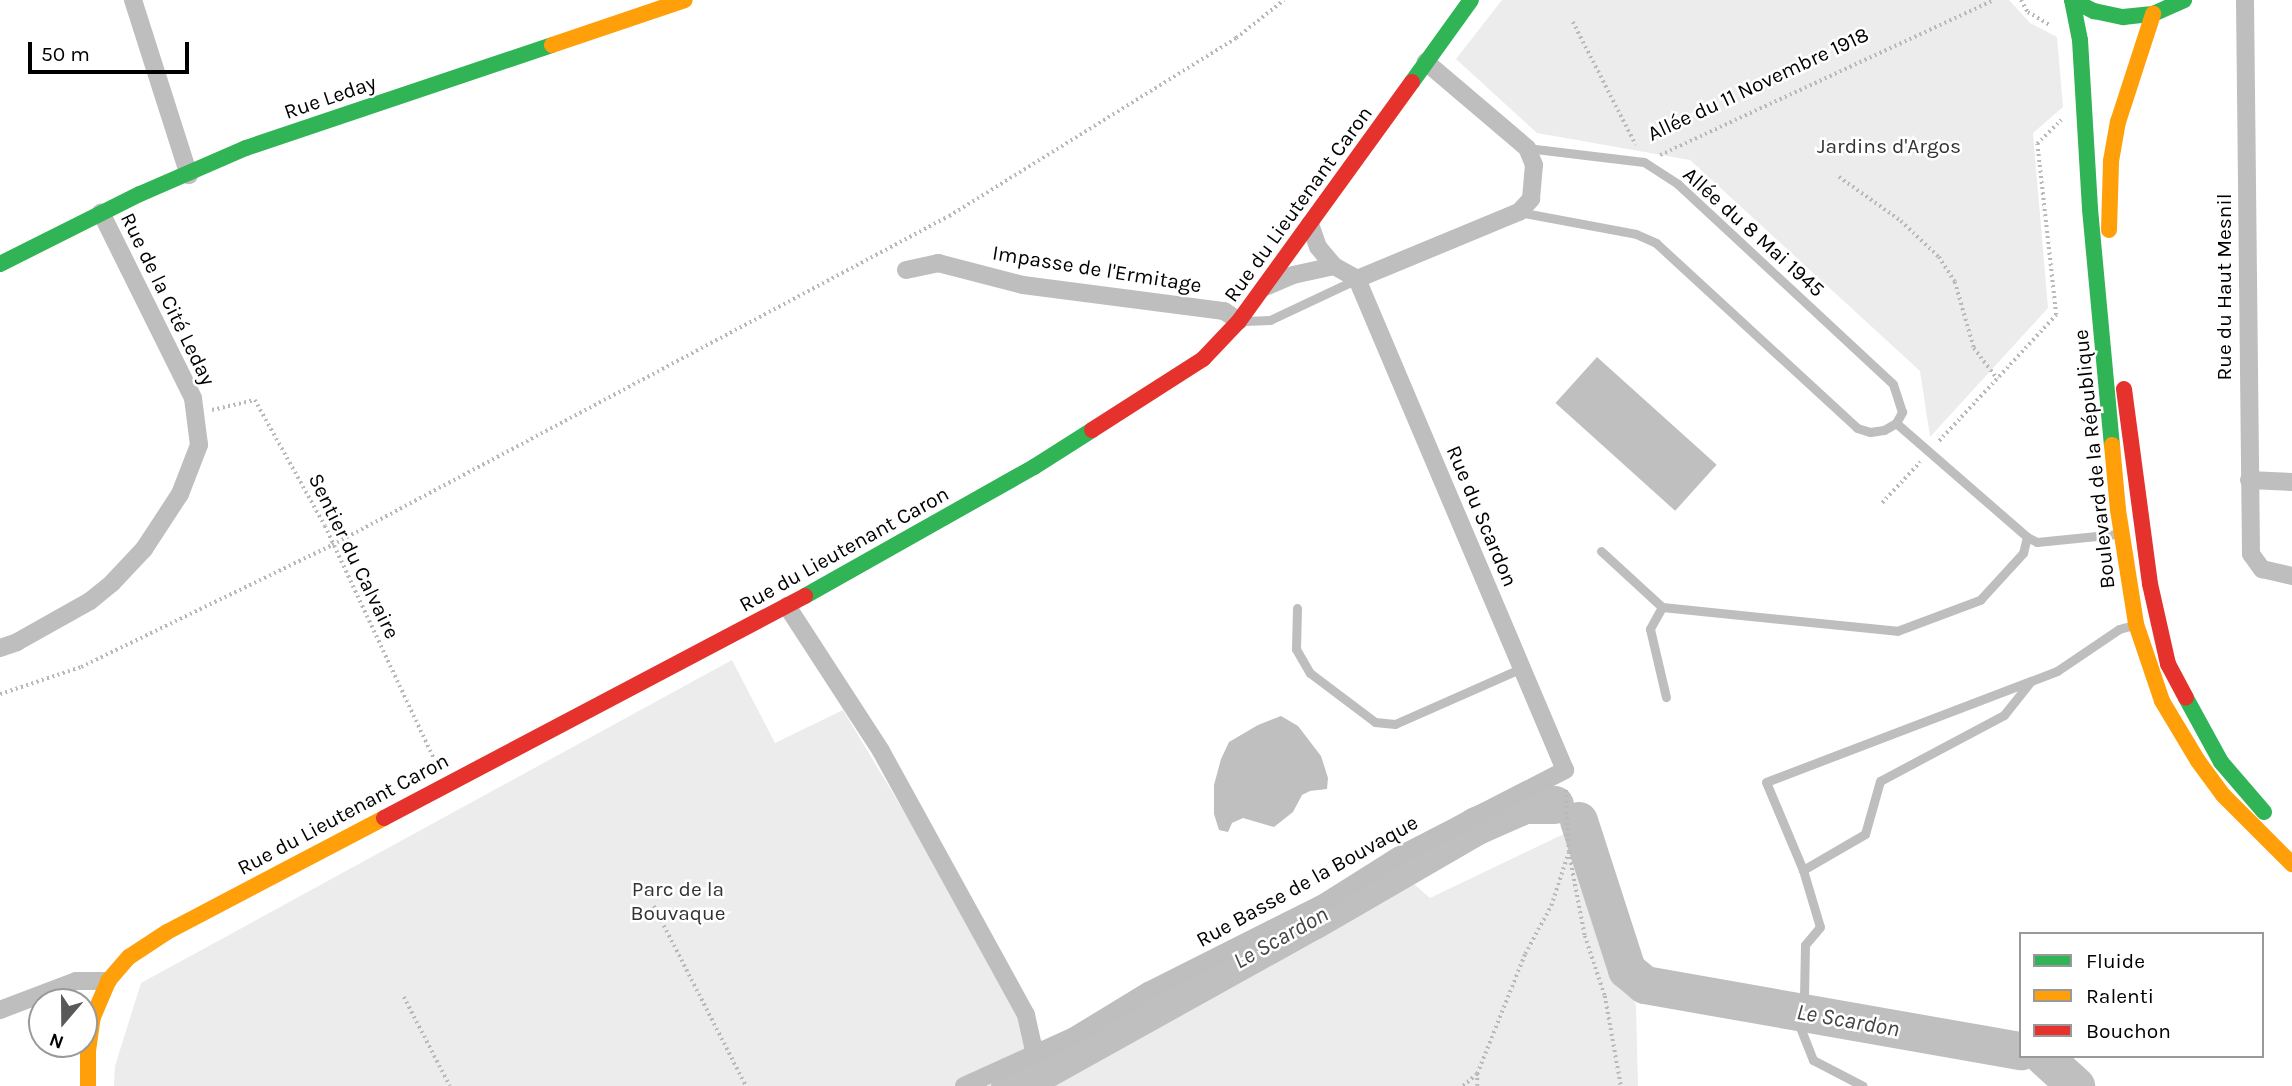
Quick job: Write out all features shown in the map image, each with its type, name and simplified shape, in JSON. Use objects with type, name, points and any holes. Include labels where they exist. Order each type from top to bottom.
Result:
[{"type":"main road","name":"Rue Leday","points":[[0,264],[101,213],[246,148],[685,0]]},
{"type":"main road","name":"Rue du Lieutenant Caron","points":[[88,1086],[88,1051],[93,1017],[108,981],[129,957],[167,932],[787,606],[1034,467],[1180,375],[1217,346],[1239,321],[1471,0]]},
{"type":"main road","points":[[2072,0],[2113,16],[2153,14],[2184,0]]},
{"type":"main road","name":"Boulevard de la République","points":[[2072,0],[2080,40],[2095,269],[2121,533],[2136,625],[2162,701],[2191,750],[2223,795],[2292,864]]},
{"type":"main road","name":"Boulevard de la République","points":[[2119,341],[2109,248],[2112,161],[2128,82],[2153,14]]},
{"type":"main road","name":"Boulevard de la République","points":[[2122,368],[2157,623],[2168,664],[2221,762],[2277,824]]},
{"type":"street","points":[[133,0],[189,175]]},
{"type":"street","name":"Rue du Haut Mesnil","points":[[2245,0],[2251,554],[2262,569],[2292,576]]},
{"type":"street","points":[[1310,224],[1318,247],[1334,266],[1357,279],[1519,212],[1531,199],[1535,185],[1534,165],[1527,148],[1426,62]]},
{"type":"street","name":"Rue de la Cité Leday","points":[[0,648],[17,642],[90,601],[112,583],[144,549],[180,494],[199,445],[196,413],[187,386],[101,213]]},
{"type":"street","name":"Impasse de l'Ermitage","points":[[905,270],[938,264],[1023,285],[1224,311],[1239,321]]},
{"type":"street","points":[[1262,288],[1293,275],[1334,266]]},
{"type":"street","name":"Rue du Scardon","points":[[1357,279],[1565,770]]},
{"type":"street","points":[[2249,480],[2292,482]]},
{"type":"street","points":[[787,606],[894,775],[1027,1015],[1035,1055]]},
{"type":"street","name":"Rue Basse de la Bouvaque","points":[[964,1086],[1074,1036],[1148,992],[1323,903],[1398,856],[1565,770]]},
{"type":"street","points":[[0,1010],[76,981],[108,981]]},
{"type":"lane","name":"Allée du 8 Mai 1945","points":[[1527,148],[1644,162],[1678,184],[1893,384],[1902,412],[1896,423]]},
{"type":"lane","points":[[1519,212],[1636,234],[1656,243],[1857,428],[1870,432],[1896,423],[2027,537],[2037,542],[2143,532]]},
{"type":"lane","points":[[1239,321],[1270,320],[1357,279]]},
{"type":"lane","points":[[1601,551],[1662,607],[1897,631],[1980,600],[2023,553],[2027,537]]},
{"type":"lane","points":[[1662,607],[1650,629],[1665,697]]},
{"type":"lane","points":[[1297,608],[1296,649],[1310,673],[1375,722],[1395,724],[1522,668]]},
{"type":"lane","points":[[1863,1086],[1813,1060],[1798,1022],[1804,996],[1805,945],[1820,928],[1803,870],[1766,782],[2057,671],[2119,629],[2157,623]]},
{"type":"lane","points":[[1803,870],[1864,834],[1880,782],[2004,715],[2031,681]]},
{"type":"path","points":[[0,694],[81,667],[332,545],[949,216],[1236,38],[1284,0]]},
{"type":"path","name":"Allée du 11 Novembre 1918","points":[[1573,22],[1644,162],[1994,0]]},
{"type":"path","points":[[1882,503],[2056,314],[2037,144],[2063,118]]},
{"type":"path","points":[[1839,177],[1901,221],[1939,257],[1955,282],[1974,348],[1997,379]]},
{"type":"path","name":"Sentier du Calvaire","points":[[196,413],[255,400],[306,490],[446,784]]},
{"type":"path","points":[[1565,770],[1569,852],[1585,936],[1605,996],[1622,1086]]},
{"type":"path","points":[[1476,1086],[1477,1074],[1525,954],[1551,906],[1569,852]]},
{"type":"path","points":[[654,906],[746,1086]]},
{"type":"path","points":[[404,997],[450,1086]]},
{"type":"path","points":[[1463,1086],[1477,1074]]},
{"type":"green space","name":"Jardins d'Argos","points":[[1502,0],[2009,0],[2030,23],[2057,37],[2063,107],[2033,133],[2048,308],[1930,437],[1920,371],[1690,160],[1537,133],[1456,59]]},
{"type":"green space","name":"Parc de la Bouvaque","points":[[732,660],[775,743],[843,710],[1050,1055],[1397,869],[1430,898],[1572,830],[1636,1005],[1638,1086],[114,1086],[115,1066],[141,983]]},
{"type":"shaded area","points":[[1597,357],[1717,465],[1675,511],[1556,403]]},
{"type":"shaded area","points":[[1281,716],[1298,726],[1321,756],[1328,778],[1327,789],[1302,795],[1293,812],[1274,827],[1243,818],[1232,823],[1228,832],[1219,830],[1214,814],[1214,785],[1229,742],[1258,725]]},
{"type":"waterway","name":"Le Scardon","points":[[1010,1086],[1034,1076],[1313,921],[1477,826],[1525,805],[1555,805]]},
{"type":"waterway","name":"Le Scardon","points":[[1579,821],[1627,970],[1645,985],[2019,1051]]},
{"type":"waterway","name":"Le Scardon","points":[[2045,1058],[2076,1086]]},
{"type":"traffic: fast","points":[[1412,82],[1471,0]]},
{"type":"traffic: fast","points":[[2072,0],[2080,40],[2090,209],[2112,445]]},
{"type":"traffic: fast","points":[[2072,0],[2094,11],[2123,17],[2153,14],[2184,0]]},
{"type":"traffic: fast","points":[[0,264],[140,194],[246,148],[552,45]]},
{"type":"traffic: fast","points":[[805,596],[1034,467],[1092,430]]},
{"type":"traffic: fast","points":[[2186,698],[2221,762],[2264,812]]},
{"type":"traffic: slow","points":[[552,45],[685,0]]},
{"type":"traffic: slow","points":[[2109,230],[2111,161],[2118,122],[2153,14]]},
{"type":"traffic: slow","points":[[2112,445],[2118,510],[2136,624],[2162,701],[2198,761],[2223,795],[2292,864]]},
{"type":"traffic: slow","points":[[88,1086],[88,1051],[93,1017],[108,981],[129,957],[167,932],[384,818]]},
{"type":"traffic: jam","points":[[1092,430],[1203,359],[1239,321],[1412,82]]},
{"type":"traffic: jam","points":[[2124,389],[2150,584],[2168,664],[2186,698]]},
{"type":"traffic: jam","points":[[384,818],[805,596]]}]
